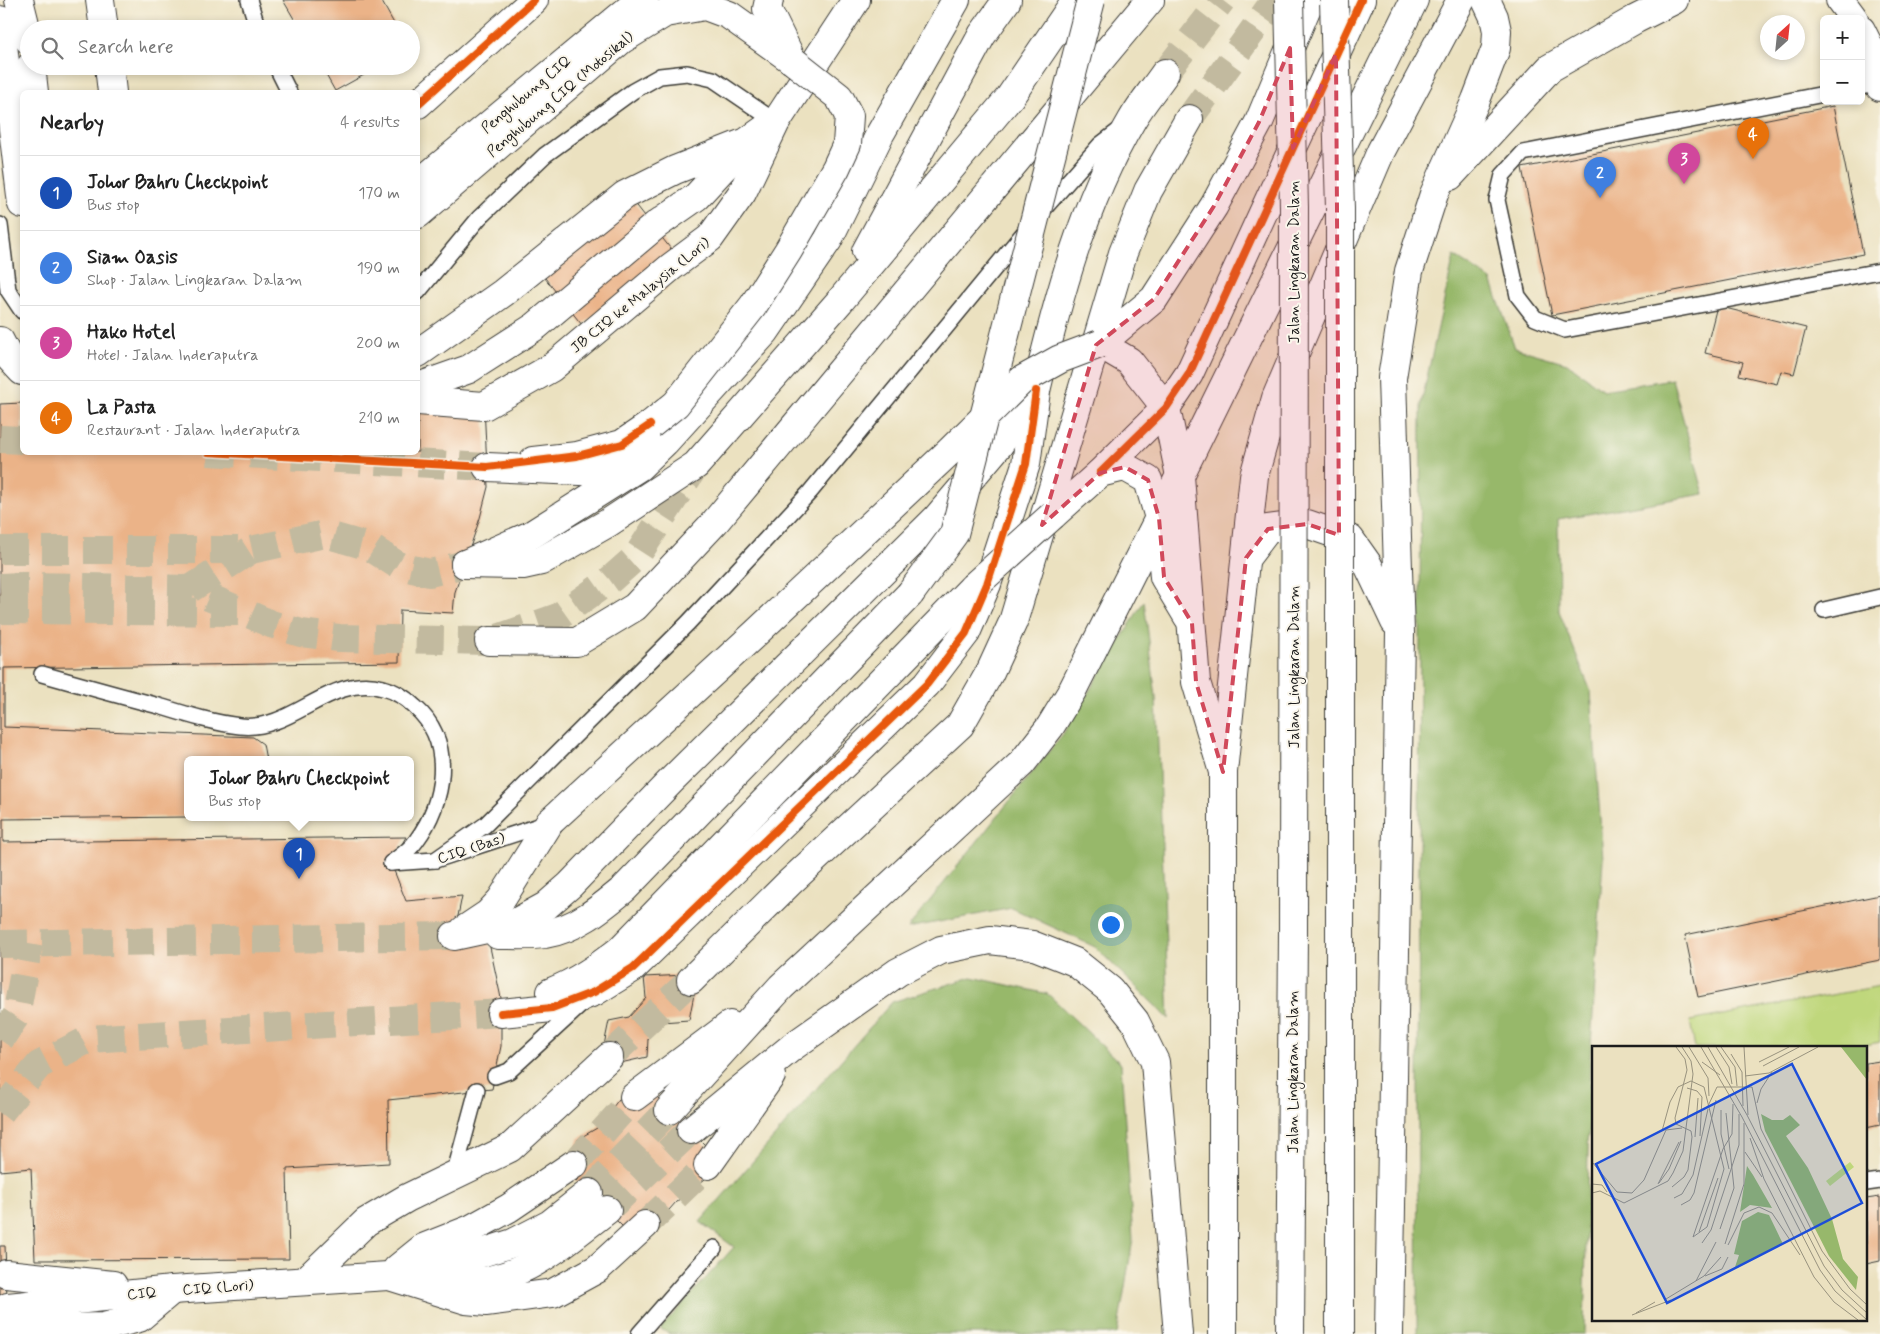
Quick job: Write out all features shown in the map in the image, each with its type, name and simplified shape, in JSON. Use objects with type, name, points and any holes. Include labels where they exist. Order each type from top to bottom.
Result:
[{"type":"main road","points":[[19,0],[24,20]]},
{"type":"main road","points":[[100,0],[103,20]]},
{"type":"main road","points":[[420,102],[534,0]]},
{"type":"main road","points":[[769,0],[767,9],[792,60]]},
{"type":"main road","points":[[420,352],[503,293],[625,195],[675,170],[748,141],[776,122],[856,0]]},
{"type":"main road","points":[[956,0],[880,134],[828,240],[765,332],[657,434],[639,467],[531,535],[464,564],[523,565],[541,561],[608,523],[696,465],[840,301],[1010,97],[1076,0]]},
{"type":"main road","points":[[840,301],[982,35],[1007,0]]},
{"type":"main road","points":[[454,936],[545,934],[573,925],[598,910],[624,889],[910,594],[954,534],[1091,0]]},
{"type":"main road","points":[[490,641],[577,642],[635,607],[715,522],[1150,0]]},
{"type":"main road","name":"Jalan Lingkaran Dalam","points":[[1289,0],[1294,207],[1293,942],[1290,1334]]},
{"type":"main road","points":[[454,936],[488,914],[501,900],[550,822],[756,633],[1022,380],[1060,359],[1100,344],[1154,299],[1214,206],[1259,122],[1310,0]]},
{"type":"main road","points":[[1334,0],[1340,209],[1340,1334]]},
{"type":"main road","points":[[1164,73],[1132,120],[1088,210],[1058,300],[1036,391],[1026,464],[988,584],[966,633],[927,684],[633,968],[594,992],[552,1008],[501,1013],[570,984],[620,950],[973,587],[1053,515],[1100,473],[1166,408],[1188,374],[1361,0]]},
{"type":"main road","points":[[670,1110],[782,987],[1022,763],[1050,727],[1072,691],[1160,518],[1414,0]]},
{"type":"main road","points":[[1223,1334],[1223,772],[1254,476],[1276,398],[1381,151],[1461,0]]},
{"type":"main road","points":[[1389,1334],[1400,633],[1392,378],[1408,271],[1434,194],[1476,100],[1496,48],[1497,32],[1494,17],[1486,0]]},
{"type":"main road","points":[[1434,194],[1550,68],[1636,19],[1674,0]]},
{"type":"main road","points":[[1840,0],[1851,15]]},
{"type":"main road","name":"Penghubung CIQ","points":[[420,182],[638,2]]},
{"type":"main road","name":"Penghubung CIQ (Motosikal)","points":[[420,212],[621,40],[665,13],[705,6],[729,15],[839,96],[849,116],[847,144],[836,168],[788,251],[752,306],[676,404],[657,434]]},
{"type":"main road","points":[[0,20],[20,187]]},
{"type":"main road","points":[[1865,34],[1877,46],[1880,85]]},
{"type":"main road","points":[[33,75],[34,90]]},
{"type":"main road","points":[[109,75],[112,90]]},
{"type":"main road","points":[[691,980],[789,883],[960,725],[990,672],[1013,622],[1123,253],[1148,190],[1189,119]]},
{"type":"main road","name":"JB CIQ ke Malaysia (Lori)","points":[[420,401],[484,406],[551,368],[671,267],[710,238],[742,193],[776,122]]},
{"type":"main road","points":[[420,387],[468,369],[536,326],[656,225],[696,197],[748,141]]},
{"type":"main road","points":[[0,341],[8,356],[20,369]]},
{"type":"main road","points":[[1100,344],[1129,361],[1166,408],[1180,476],[1196,682],[1223,772]]},
{"type":"main road","points":[[454,936],[515,923],[546,906],[570,885],[706,746],[936,519],[1000,445],[1036,391]]},
{"type":"main road","points":[[487,467],[577,456],[657,434]]},
{"type":"main road","points":[[1100,473],[1126,467],[1148,480],[1160,518],[1164,577],[1192,623]]},
{"type":"main road","points":[[1246,558],[1268,528],[1307,524],[1350,539],[1367,563],[1400,633]]},
{"type":"main road","points":[[691,1130],[792,1047],[898,972],[941,950],[990,940],[1032,944],[1075,962],[1110,990],[1129,1014],[1155,1062],[1178,1334]]},
{"type":"main road","points":[[634,1097],[782,987]]},
{"type":"main road","points":[[708,1166],[792,1047]]},
{"type":"main road","points":[[305,1281],[366,1222],[454,1175],[510,1148],[609,1057]]},
{"type":"main road","points":[[388,1276],[423,1248],[471,1229],[509,1208],[574,1164]]},
{"type":"main road","points":[[388,1276],[470,1284],[512,1275],[552,1252],[598,1202]]},
{"type":"main road","points":[[388,1276],[466,1300],[487,1302],[553,1293],[597,1269],[644,1225]]},
{"type":"main road","name":"CIQ","points":[[6,1274],[172,1290]]},
{"type":"main road","name":"CIQ (Lori)","points":[[172,1290],[388,1276]]},
{"type":"main road","name":"CIQ","points":[[4,1319],[172,1290]]},
{"type":"lane","points":[[249,0],[255,20]]},
{"type":"lane","points":[[420,290],[479,218],[545,154],[633,91],[660,76],[687,73],[713,79],[776,122]]},
{"type":"lane","points":[[280,75],[288,90]]},
{"type":"lane","points":[[1865,87],[1880,85]]},
{"type":"lane","points":[[1820,95],[1523,153],[1503,174],[1497,200],[1518,296],[1535,318],[1565,330],[1880,271]]},
{"type":"lane","points":[[435,860],[491,820],[688,623],[810,492],[1071,175],[1100,145],[1132,120]]},
{"type":"lane","points":[[0,225],[8,290],[20,308]]},
{"type":"lane","points":[[1824,610],[1880,597]]},
{"type":"lane","name":"CIQ (Bas)","points":[[42,674],[180,712],[242,726],[265,724],[286,717],[328,694],[353,685],[383,688],[406,699],[423,714],[434,730],[441,753],[442,774],[428,823],[415,843],[391,864],[435,860],[550,822]]},
{"type":"lane","points":[[494,1076],[509,1071],[594,992]]},
{"type":"lane","points":[[454,1175],[477,1090]]},
{"type":"lane","points":[[639,1334],[714,1248]]},
{"type":"highlighted area","points":[[1290,48],[1293,148],[1336,54],[1339,535],[1307,524],[1268,529],[1246,558],[1223,772],[1196,682],[1192,623],[1164,577],[1159,518],[1148,480],[1125,467],[1100,473],[1042,525],[1096,345],[1154,299],[1214,206],[1259,122]]},
{"type":"green space","points":[[1454,256],[1491,280],[1515,348],[1567,363],[1603,390],[1672,379],[1704,494],[1558,519],[1559,611],[1591,692],[1603,859],[1590,1061],[1584,1334],[1417,1334],[1421,404]]},
{"type":"green space","points":[[1144,601],[1156,697],[1169,1019],[1095,947],[1012,908],[908,928],[1063,734]]},
{"type":"green space","points":[[972,977],[1048,994],[1121,1064],[1133,1239],[1117,1334],[670,1334],[660,1329],[734,1247],[700,1222],[892,1002]]},
{"type":"green space","points":[[1880,986],[1880,1042],[1860,1046],[1695,1046],[1690,1021]]},
{"type":"building","points":[[283,0],[381,0],[392,20],[295,20]]},
{"type":"building","points":[[326,75],[364,75],[337,90],[334,90]]},
{"type":"building","points":[[1833,106],[1863,254],[1552,315],[1522,168]]},
{"type":"building","points":[[634,202],[674,253],[666,290],[631,289],[582,325],[545,278],[555,242],[591,240],[596,206]]},
{"type":"building","points":[[1717,306],[1806,328],[1794,374],[1781,371],[1777,384],[1739,375],[1743,362],[1705,353]]},
{"type":"building","points":[[20,403],[20,455],[420,455],[420,406],[484,406],[488,487],[480,518],[455,592],[453,613],[400,610],[399,662],[4,668],[4,727],[253,737],[263,744],[265,756],[184,756],[184,817],[3,819],[3,842],[406,837],[391,863],[406,901],[462,896],[454,936],[488,938],[501,998],[501,1046],[492,1089],[388,1100],[389,1163],[287,1169],[289,1259],[35,1260],[31,1168],[0,1171],[0,404]]},
{"type":"building","points":[[1880,895],[1880,960],[1698,997],[1685,935]]},
{"type":"building","points":[[686,975],[696,984],[689,1020],[662,1022],[648,1039],[647,1057],[616,1064],[603,1050],[609,1021],[629,1017],[646,998],[644,977]]},
{"type":"building","points":[[1880,1061],[1880,1125],[1868,1128],[1868,1063]]},
{"type":"building","points":[[653,1093],[711,1151],[705,1179],[676,1202],[663,1217],[628,1232],[571,1175],[578,1139],[597,1128],[619,1099]]},
{"type":"building","points":[[1880,1197],[1880,1261],[1868,1264],[1868,1199]]},
{"type":"building","points":[[0,1246],[5,1246],[8,1322],[0,1322]]},
{"type":"tunnel","points":[[1165,73],[1222,0]]},
{"type":"tunnel","points":[[1189,119],[1275,0]]},
{"type":"tunnel","points":[[0,439],[20,440]]},
{"type":"tunnel","points":[[264,455],[487,467]]},
{"type":"tunnel","points":[[0,610],[244,612],[271,624],[301,633],[339,638],[489,641],[558,617],[610,580],[637,556],[696,465]]},
{"type":"tunnel","points":[[0,550],[251,550],[325,534],[370,547],[399,566],[430,573],[465,564]]},
{"type":"tunnel","points":[[190,589],[251,550]]},
{"type":"tunnel","points":[[0,587],[190,589],[234,608]]},
{"type":"tunnel","points":[[0,944],[454,936]]},
{"type":"tunnel","points":[[0,1040],[16,1016],[29,944]]},
{"type":"tunnel","points":[[609,1057],[691,980]]},
{"type":"tunnel","points":[[0,1113],[39,1065],[89,1039],[501,1013]]},
{"type":"tunnel","points":[[574,1164],[634,1097]]},
{"type":"tunnel","points":[[589,1193],[669,1110]]},
{"type":"tunnel","points":[[607,1210],[691,1130]]},
{"type":"tunnel","points":[[645,1225],[708,1165]]},
{"type":"cycle path","points":[[420,102],[534,0]]},
{"type":"cycle path","points":[[1100,473],[1166,408],[1189,374],[1361,0]]},
{"type":"cycle path","points":[[501,1013],[552,1008],[594,992],[633,968],[927,684],[966,633],[987,584],[1026,464],[1036,391]]},
{"type":"cycle path","points":[[264,455],[487,467],[577,456],[622,444],[650,425]]},
{"type":"place","name":"La Pasta","points":[[1753,159]]},
{"type":"place","name":"Hako Hotel","points":[[1684,184]]},
{"type":"place","name":"Siam Oasis","points":[[1600,198]]},
{"type":"place","name":"Johor Bahru Checkpoint","points":[[299,879]]}]
